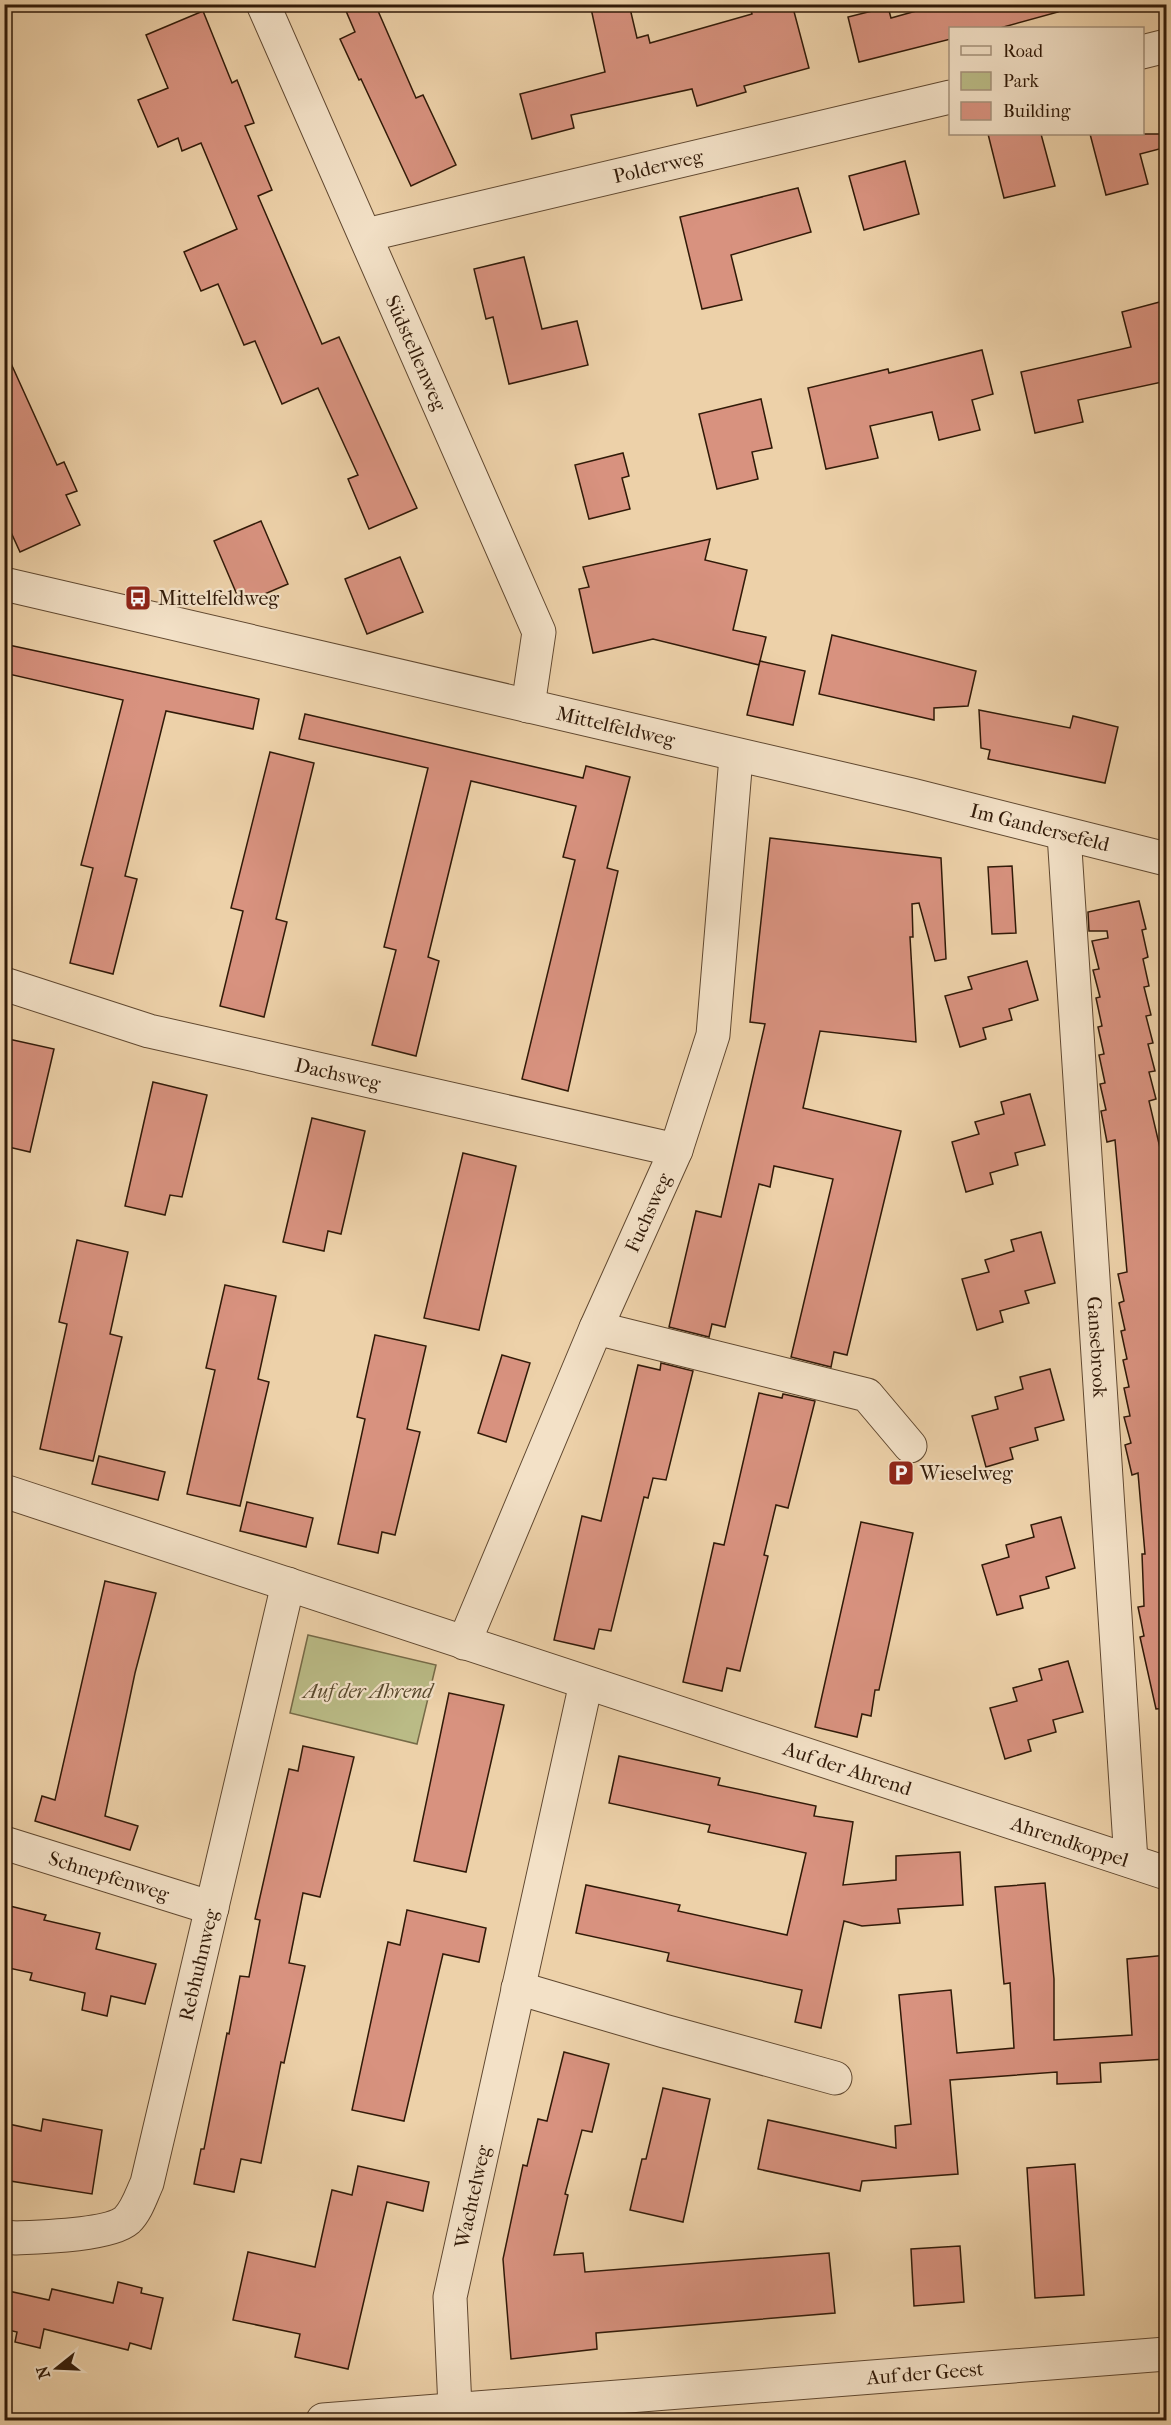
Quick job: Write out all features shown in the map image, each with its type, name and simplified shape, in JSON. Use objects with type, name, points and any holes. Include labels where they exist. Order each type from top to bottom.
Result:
[{"type":"street","name":"Südstellenweg","points":[[263,4],[539,632],[528,706]]},
{"type":"street","points":[[1144,52],[1167,46]]},
{"type":"street","name":"Polderweg","points":[[366,235],[949,97]]},
{"type":"street","name":"Mittelfeldweg","points":[[4,584],[736,757],[912,795]]},
{"type":"street","name":"Fuchsweg","points":[[464,1643],[596,1328],[676,1150],[713,1035],[736,757]]},
{"type":"street","name":"Im Gandersefeld","points":[[912,795],[1167,859]]},
{"type":"street","name":"Gansebrook","points":[[1064,834],[1131,1861]]},
{"type":"street","name":"Dachsweg","points":[[4,984],[149,1031],[676,1150]]},
{"type":"street","points":[[596,1328],[867,1395],[910,1446]]},
{"type":"street","name":"Auf der Ahrend","points":[[4,1491],[973,1810]]},
{"type":"street","name":"Rebhuhnweg","points":[[4,2237],[95,2231],[124,2223],[134,2212],[147,2183],[288,1584]]},
{"type":"street","name":"Wachtelweg","points":[[455,2408],[450,2297],[586,1683]]},
{"type":"street","name":"Ahrendkoppel","points":[[973,1810],[1167,1873]]},
{"type":"street","name":"Schnepfenweg","points":[[4,1843],[212,1908]]},
{"type":"street","points":[[518,1988],[835,2078]]},
{"type":"street","name":"Auf der Geest","points":[[323,2421],[455,2408],[1167,2354]]},
{"type":"green space","name":"Auf der Ahrend","points":[[308,1635],[436,1665],[417,1744],[290,1713]]},
{"type":"building","points":[[343,4],[375,4],[416,98],[423,95],[456,165],[411,186],[340,39],[355,32]]},
{"type":"building","points":[[590,4],[629,4],[637,38],[648,35],[650,43],[752,14],[751,10],[773,4],[792,4],[809,68],[744,86],[746,92],[697,106],[692,89],[571,115],[574,128],[532,139],[520,94],[605,72]]},
{"type":"building","points":[[941,4],[1057,4],[1058,12],[1004,27],[949,27],[949,40],[859,62],[848,17],[888,7],[891,18]]},
{"type":"building","points":[[203,11],[232,83],[237,80],[254,123],[245,126],[272,190],[258,196],[322,344],[339,337],[417,508],[369,529],[348,479],[358,475],[318,388],[282,404],[255,341],[244,345],[218,284],[201,291],[184,252],[237,229],[201,143],[182,151],[178,138],[158,147],[138,100],[168,88],[146,35]]},
{"type":"building","points":[[1167,134],[1167,147],[1140,154],[1148,184],[1106,195],[1090,135]]},
{"type":"building","points":[[988,135],[1041,135],[1055,186],[1004,198]]},
{"type":"building","points":[[905,161],[919,214],[864,230],[849,176]]},
{"type":"building","points":[[798,188],[811,232],[731,255],[742,300],[702,309],[680,217]]},
{"type":"building","points":[[524,257],[542,329],[577,321],[588,365],[509,384],[493,317],[486,319],[474,269]]},
{"type":"building","points":[[1167,300],[1167,381],[1078,400],[1083,422],[1035,433],[1021,372],[1131,347],[1122,312]]},
{"type":"building","points":[[4,348],[57,465],[64,462],[77,491],[66,495],[80,525],[20,552],[4,517]]},
{"type":"building","points":[[982,350],[993,394],[972,400],[980,430],[939,440],[932,412],[870,426],[878,458],[826,469],[808,388],[888,369],[889,373]]},
{"type":"building","points":[[761,399],[772,448],[752,452],[758,479],[717,489],[699,414]]},
{"type":"building","points":[[623,453],[629,476],[622,478],[630,509],[589,519],[575,465]]},
{"type":"building","points":[[261,521],[288,584],[241,604],[214,541]]},
{"type":"building","points":[[710,539],[705,560],[747,570],[733,630],[766,637],[759,665],[653,639],[593,653],[579,589],[589,587],[583,567]]},
{"type":"building","points":[[400,557],[423,612],[367,634],[345,579]]},
{"type":"building","points":[[832,635],[976,671],[968,706],[934,708],[934,720],[819,694]]},
{"type":"building","points":[[4,644],[259,699],[253,729],[166,711],[125,876],[137,879],[113,974],[70,963],[93,868],[81,865],[123,700],[4,673]]},
{"type":"building","points":[[760,661],[805,671],[793,725],[747,715]]},
{"type":"building","points":[[979,710],[1070,728],[1073,716],[1118,727],[1105,783],[988,759],[990,750],[981,748]]},
{"type":"building","points":[[305,714],[583,778],[586,766],[630,777],[607,868],[618,871],[568,1091],[522,1079],[575,860],[563,857],[576,806],[471,781],[428,957],[439,961],[416,1056],[372,1045],[396,950],[384,947],[428,768],[299,739]]},
{"type":"building","points":[[270,752],[314,763],[276,919],[287,922],[264,1017],[220,1006],[243,911],[231,908]]},
{"type":"building","points":[[770,838],[941,858],[946,959],[935,961],[919,903],[912,904],[913,937],[910,937],[916,1042],[820,1031],[803,1108],[901,1131],[847,1355],[834,1352],[831,1367],[791,1357],[833,1179],[774,1166],[770,1187],[759,1184],[725,1327],[712,1324],[709,1337],[669,1327],[696,1211],[721,1217],[765,1024],[750,1022]]},
{"type":"building","points":[[1012,866],[1016,933],[992,934],[988,867]]},
{"type":"building","points":[[1139,901],[1146,929],[1142,930],[1148,957],[1143,959],[1149,986],[1144,987],[1151,1015],[1146,1016],[1153,1043],[1148,1044],[1155,1071],[1149,1072],[1156,1099],[1149,1101],[1160,1148],[1167,1147],[1167,1708],[1156,1709],[1140,1637],[1144,1636],[1138,1607],[1144,1606],[1142,1554],[1145,1554],[1138,1473],[1132,1475],[1125,1445],[1131,1443],[1124,1417],[1130,1416],[1124,1388],[1129,1387],[1123,1360],[1127,1359],[1121,1331],[1125,1330],[1119,1303],[1124,1301],[1118,1274],[1127,1272],[1115,1140],[1107,1142],[1101,1111],[1106,1110],[1100,1084],[1105,1083],[1099,1055],[1104,1054],[1098,1027],[1102,1026],[1096,998],[1100,997],[1093,970],[1099,969],[1092,941],[1108,938],[1107,931],[1089,931],[1088,912]]},
{"type":"building","points":[[1027,961],[1038,1000],[1009,1009],[1012,1020],[983,1028],[986,1039],[960,1047],[945,996],[972,989],[968,977]]},
{"type":"building","points":[[4,1038],[54,1049],[30,1152],[4,1146]]},
{"type":"building","points":[[153,1082],[207,1095],[182,1197],[170,1195],[165,1215],[125,1206]]},
{"type":"building","points":[[1030,1094],[1045,1145],[1015,1153],[1018,1165],[990,1173],[993,1184],[966,1192],[952,1142],[979,1134],[975,1122],[1004,1114],[1001,1102]]},
{"type":"building","points":[[312,1118],[365,1131],[341,1234],[328,1231],[324,1251],[283,1242]]},
{"type":"building","points":[[463,1153],[516,1166],[479,1330],[424,1318]]},
{"type":"building","points":[[1041,1232],[1055,1283],[1025,1291],[1029,1303],[1000,1311],[1003,1322],[977,1330],[962,1279],[989,1272],[985,1260],[1014,1251],[1011,1240]]},
{"type":"building","points":[[77,1240],[128,1252],[110,1334],[122,1337],[93,1461],[40,1449],[67,1324],[59,1322]]},
{"type":"building","points":[[225,1285],[276,1296],[258,1379],[269,1382],[240,1506],[187,1494],[215,1370],[206,1368]]},
{"type":"building","points":[[375,1335],[426,1346],[407,1429],[420,1432],[395,1535],[382,1532],[378,1553],[338,1544],[365,1419],[357,1417]]},
{"type":"building","points":[[502,1355],[530,1363],[506,1442],[478,1433]]},
{"type":"building","points":[[661,1363],[693,1371],[666,1480],[653,1478],[648,1498],[644,1497],[611,1631],[599,1629],[594,1649],[554,1640],[582,1516],[601,1521],[638,1365],[660,1370]]},
{"type":"building","points":[[1050,1369],[1064,1420],[1035,1428],[1038,1440],[1010,1448],[1013,1459],[986,1467],[972,1416],[998,1409],[995,1397],[1023,1389],[1020,1377]]},
{"type":"building","points":[[759,1393],[782,1398],[783,1394],[815,1401],[788,1508],[776,1505],[764,1555],[768,1556],[740,1671],[727,1668],[722,1691],[683,1682],[714,1543],[724,1545]]},
{"type":"building","points":[[99,1456],[165,1472],[158,1500],[92,1484]]},
{"type":"building","points":[[247,1502],[313,1518],[306,1547],[240,1531]]},
{"type":"building","points":[[1061,1517],[1075,1568],[1046,1577],[1049,1588],[1020,1596],[1023,1608],[997,1615],[982,1565],[1009,1557],[1006,1545],[1034,1537],[1031,1525]]},
{"type":"building","points":[[861,1522],[913,1533],[879,1690],[875,1690],[871,1716],[862,1714],[857,1737],[815,1727]]},
{"type":"building","points":[[105,1581],[156,1593],[135,1673],[105,1816],[138,1826],[130,1850],[35,1821],[42,1796],[55,1800]]},
{"type":"building","points":[[1068,1661],[1083,1712],[1053,1720],[1056,1732],[1028,1740],[1031,1751],[1005,1759],[990,1708],[1017,1701],[1013,1688],[1042,1680],[1039,1669]]},
{"type":"building","points":[[449,1693],[504,1705],[466,1872],[414,1861]]},
{"type":"building","points":[[303,1746],[354,1757],[320,1897],[303,1893],[289,1963],[305,1966],[284,2063],[281,2062],[261,2163],[241,2159],[234,2192],[194,2184],[201,2149],[204,2149],[240,1976],[249,1977],[260,1920],[255,1919],[289,1769],[298,1771]]},
{"type":"building","points":[[619,1756],[720,1778],[718,1785],[816,1806],[814,1816],[853,1822],[843,1885],[896,1880],[896,1856],[960,1852],[963,1905],[898,1909],[900,1923],[862,1926],[844,1921],[821,2028],[795,2022],[802,1990],[667,1961],[669,1953],[576,1933],[586,1885],[680,1905],[678,1911],[787,1935],[806,1853],[708,1832],[710,1825],[609,1803]]},
{"type":"building","points":[[1045,1883],[1054,1979],[1054,2040],[1132,2035],[1127,1959],[1167,1955],[1167,2059],[1100,2063],[1101,2082],[1057,2084],[1057,2072],[950,2080],[958,2174],[862,2181],[860,2191],[758,2169],[768,2120],[896,2148],[895,2126],[911,2124],[899,1995],[951,1990],[957,2053],[1014,2048],[1010,1983],[1004,1984],[995,1887]]},
{"type":"building","points":[[10,1906],[46,1915],[44,1920],[100,1933],[96,1949],[156,1964],[145,2004],[111,1996],[107,2016],[82,2010],[85,1993],[30,1980],[32,1973],[4,1967],[4,1928]]},
{"type":"building","points":[[407,1910],[486,1928],[479,1962],[443,1954],[404,2121],[352,2110],[388,1942],[400,1945]]},
{"type":"building","points":[[564,2052],[609,2064],[592,2132],[582,2130],[565,2194],[568,2195],[554,2255],[583,2253],[585,2272],[829,2253],[835,2313],[596,2333],[597,2349],[511,2359],[503,2259],[523,2165],[527,2166],[538,2119],[547,2121]]},
{"type":"building","points":[[663,2088],[710,2099],[683,2222],[630,2210],[642,2159],[646,2159]]},
{"type":"building","points":[[43,2119],[102,2130],[92,2194],[4,2180],[4,2123],[41,2131]]},
{"type":"building","points":[[1075,2164],[1084,2295],[1035,2298],[1027,2168]]},
{"type":"building","points":[[358,2166],[429,2182],[423,2211],[387,2202],[348,2369],[295,2357],[300,2334],[233,2320],[248,2252],[315,2267],[332,2190],[352,2195]]},
{"type":"building","points":[[960,2246],[964,2302],[914,2306],[911,2249]]},
{"type":"building","points":[[118,2282],[142,2288],[141,2293],[163,2298],[151,2349],[130,2343],[128,2350],[44,2329],[40,2348],[15,2342],[17,2332],[4,2329],[4,2290],[49,2300],[52,2289],[113,2303]]},
{"type":"place","name":"Mittelfeldweg","points":[[138,598]]},
{"type":"place","name":"Wieselweg","points":[[901,1473]]}]
